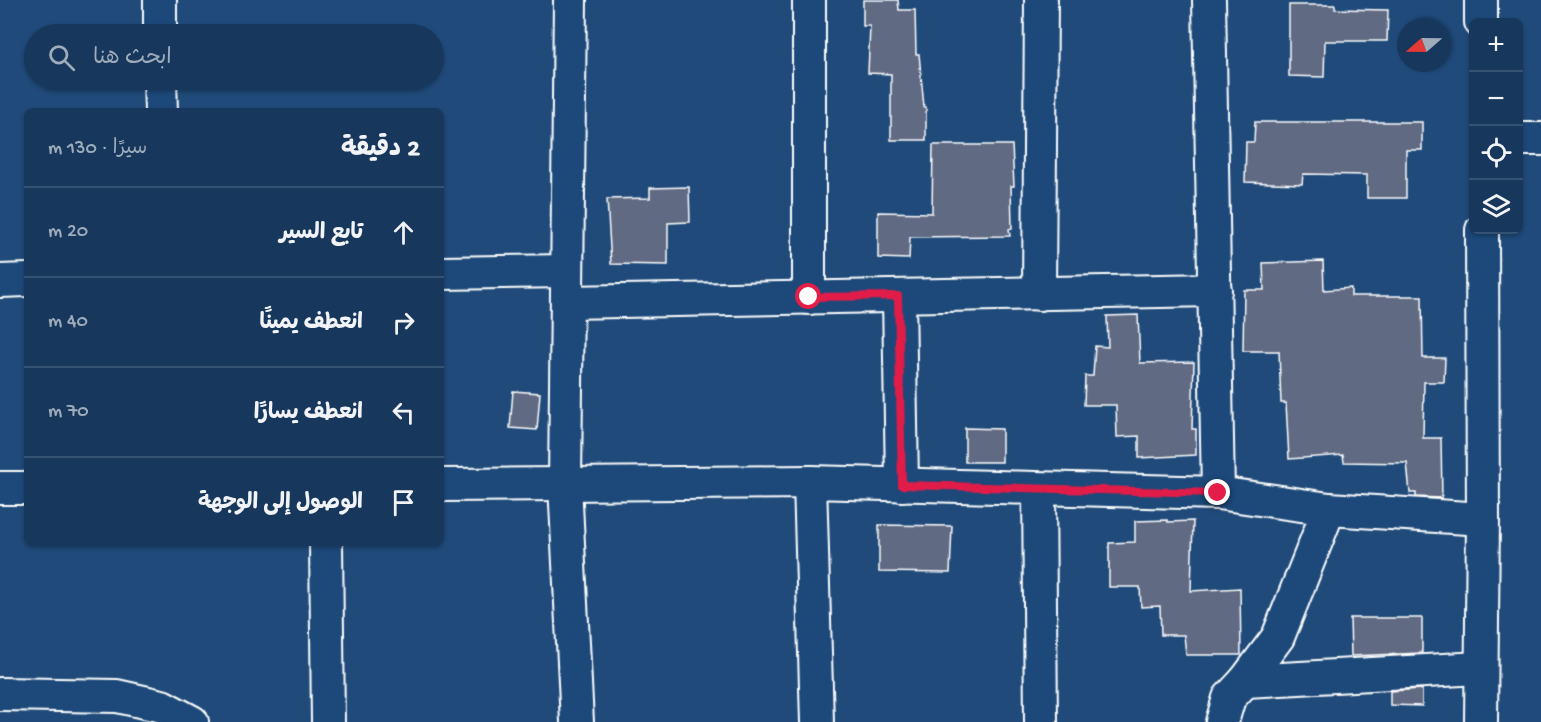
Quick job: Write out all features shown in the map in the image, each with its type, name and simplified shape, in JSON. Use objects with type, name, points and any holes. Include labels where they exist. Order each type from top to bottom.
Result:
[{"type":"street","points":[[160,0],[160,24]]},
{"type":"street","points":[[570,0],[565,484],[577,722]]},
{"type":"street","points":[[809,0],[809,297]]},
{"type":"street","points":[[1039,294],[1041,0]]},
{"type":"street","points":[[1209,0],[1218,493]]},
{"type":"street","points":[[1481,0],[1481,18]]},
{"type":"street","points":[[160,90],[160,108]]},
{"type":"street","points":[[1523,139],[1541,139]]},
{"type":"street","points":[[1481,722],[1482,234]]},
{"type":"street","points":[[444,273],[567,271]]},
{"type":"street","points":[[0,281],[24,280]]},
{"type":"street","points":[[567,302],[1215,290]]},
{"type":"street","points":[[898,296],[902,485]]},
{"type":"street","points":[[444,485],[810,482],[1218,493],[1329,509],[1483,519]]},
{"type":"street","points":[[810,482],[817,722]]},
{"type":"street","points":[[0,488],[24,488]]},
{"type":"street","points":[[1039,489],[1041,722]]},
{"type":"street","points":[[1222,722],[1229,698],[1245,681],[1278,637],[1329,509]]},
{"type":"street","points":[[326,546],[328,722]]},
{"type":"street","points":[[1245,681],[1480,668]]},
{"type":"street","points":[[0,694],[117,696],[162,706],[192,722]]},
{"type":"building","points":[[863,0],[898,0],[899,10],[915,10],[916,54],[919,54],[924,107],[926,107],[926,140],[891,140],[891,74],[868,73],[870,26],[863,26]]},
{"type":"building","points":[[1289,5],[1335,5],[1335,9],[1388,10],[1387,41],[1325,41],[1324,77],[1289,76]]},
{"type":"building","points":[[1255,122],[1422,122],[1422,150],[1406,150],[1406,198],[1367,198],[1367,175],[1303,174],[1302,184],[1245,182],[1246,142],[1254,142]]},
{"type":"building","points":[[933,145],[1012,145],[1014,186],[1011,186],[1012,228],[1009,229],[1010,236],[910,237],[909,259],[878,258],[878,212],[932,213]]},
{"type":"building","points":[[689,187],[690,222],[668,223],[668,265],[611,264],[607,199],[650,198],[650,188]]},
{"type":"building","points":[[1323,261],[1324,290],[1351,288],[1351,296],[1422,296],[1423,358],[1445,358],[1444,382],[1424,382],[1423,438],[1441,438],[1442,498],[1416,497],[1416,493],[1410,493],[1407,463],[1344,462],[1343,455],[1289,459],[1286,403],[1281,403],[1279,351],[1243,351],[1244,290],[1264,290],[1263,263]]},
{"type":"building","points":[[1138,315],[1140,363],[1194,362],[1192,429],[1196,429],[1196,455],[1139,458],[1139,436],[1117,437],[1116,405],[1084,405],[1085,376],[1093,376],[1095,346],[1108,347],[1107,316]]},
{"type":"building","points":[[513,391],[540,393],[537,430],[510,428]]},
{"type":"building","points":[[965,428],[1002,429],[1002,462],[965,462]]},
{"type":"building","points":[[1168,520],[1168,522],[1193,521],[1191,591],[1240,588],[1241,655],[1186,655],[1184,635],[1161,635],[1160,606],[1141,607],[1140,587],[1109,587],[1109,543],[1135,542],[1135,521]]},
{"type":"building","points":[[879,525],[952,526],[950,573],[879,572]]},
{"type":"building","points":[[1350,618],[1422,618],[1422,653],[1351,656]]},
{"type":"building","points":[[1422,689],[1422,706],[1390,705],[1390,691]]},
{"type":"route","points":[[809,297],[898,296],[902,485],[1218,493]]}]
